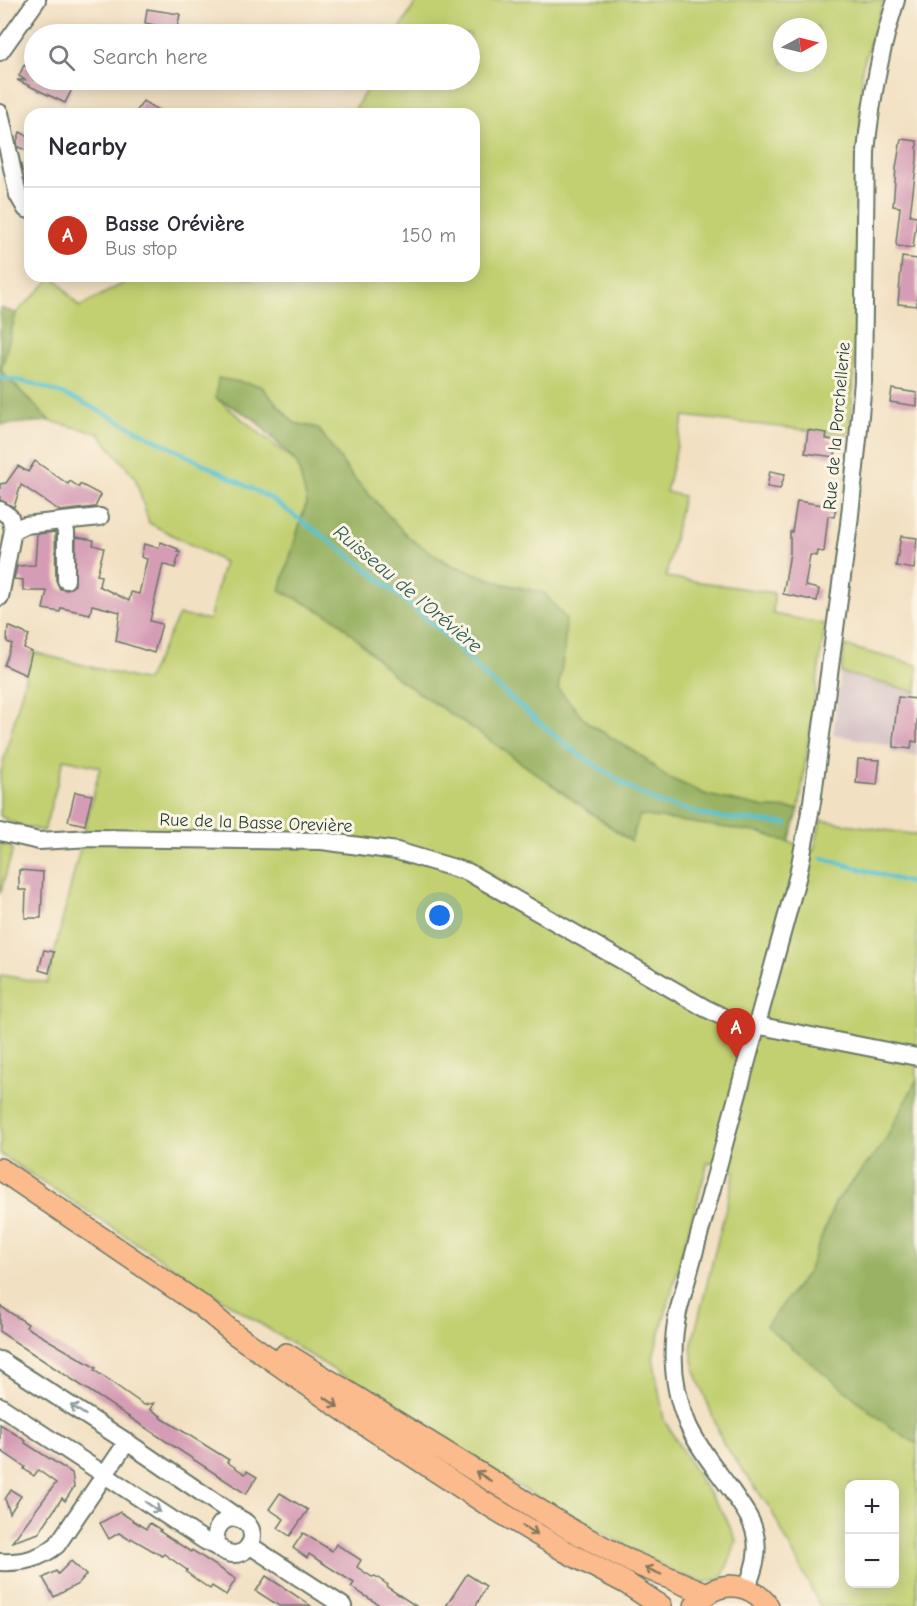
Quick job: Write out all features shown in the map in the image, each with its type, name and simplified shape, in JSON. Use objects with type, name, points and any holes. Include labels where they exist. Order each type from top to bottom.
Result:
[{"type":"main road","points":[[6,1174],[200,1305],[235,1334],[356,1419],[485,1503],[565,1551],[626,1583],[661,1606]]},
{"type":"main road","points":[[200,1305],[236,1324],[573,1531],[701,1600],[723,1587],[747,1588],[762,1598],[768,1606]]},
{"type":"street","points":[[0,52],[37,0]]},
{"type":"street","name":"Rue de la Porchellerie","points":[[747,1588],[757,1552],[755,1533],[743,1508],[704,1453],[688,1425],[676,1384],[673,1353],[678,1312],[803,855],[812,802],[849,524],[864,381],[866,152],[869,118],[882,50],[896,0]]},
{"type":"street","points":[[0,113],[18,195],[24,206]]},
{"type":"street","points":[[0,510],[10,517],[13,530],[0,597]]},
{"type":"street","points":[[13,530],[25,525],[100,517]]},
{"type":"street","points":[[63,522],[66,532],[66,580]]},
{"type":"street","name":"Rue de la Basse Orevière","points":[[0,832],[39,841],[104,838],[322,841],[397,851],[468,872],[705,1008],[755,1029],[917,1057]]},
{"type":"street","points":[[0,1360],[246,1523],[252,1538],[249,1545],[244,1551],[230,1554],[205,1541],[0,1406]]},
{"type":"street","points":[[0,1562],[28,1561],[50,1551],[57,1545],[126,1442]]},
{"type":"street","points":[[222,1550],[216,1539],[218,1528],[228,1520],[240,1520]]},
{"type":"street","points":[[249,1545],[343,1606]]},
{"type":"shaded area","points":[[841,673],[917,692],[917,756],[892,753],[890,746],[833,734]]},
{"type":"green space","points":[[417,0],[884,0],[862,68],[855,360],[849,435],[684,416],[666,492],[683,496],[666,577],[774,593],[773,614],[825,624],[799,809],[765,808],[707,795],[665,776],[643,757],[588,723],[558,689],[564,653],[544,593],[504,584],[449,564],[410,539],[352,476],[318,428],[294,423],[261,386],[216,398],[297,463],[307,500],[280,590],[336,619],[398,679],[481,734],[630,841],[639,815],[761,833],[814,850],[821,820],[917,835],[917,1079],[884,1143],[835,1203],[808,1272],[766,1326],[890,1427],[917,1444],[917,1606],[820,1606],[770,1508],[723,1443],[695,1371],[691,1348],[735,1171],[708,1162],[653,1357],[664,1420],[703,1485],[724,1514],[736,1540],[721,1579],[704,1582],[678,1574],[516,1485],[253,1319],[0,1154],[0,975],[47,983],[100,767],[64,759],[44,831],[17,825],[0,816],[0,775],[32,652],[146,681],[179,615],[209,620],[224,562],[149,523],[135,477],[98,433],[50,421],[1,371],[16,313],[48,282],[59,282],[79,307],[126,282],[480,282],[480,108],[356,108],[366,90],[480,90],[480,24],[403,24]]},
{"type":"green space","points":[[0,308],[16,313],[1,371],[50,421],[0,425]]},
{"type":"green space","points":[[218,378],[261,386],[294,423],[318,428],[352,476],[410,539],[449,564],[504,584],[544,593],[566,619],[564,653],[558,689],[588,723],[643,757],[665,776],[707,795],[765,808],[799,809],[789,842],[761,833],[640,815],[631,841],[481,734],[398,679],[336,619],[280,590],[307,501],[297,463],[253,418],[216,398]]},
{"type":"green space","points":[[845,646],[917,665],[917,692],[841,673]]},
{"type":"green space","points":[[0,841],[13,849],[0,894]]},
{"type":"green space","points":[[917,1079],[917,1444],[890,1427],[766,1326],[808,1272],[835,1203],[884,1143]]},
{"type":"building","points":[[147,9],[180,14],[178,24],[145,23]]},
{"type":"building","points":[[24,65],[24,79],[19,76]]},
{"type":"building","points":[[38,90],[72,90],[65,103]]},
{"type":"building","points":[[143,101],[155,108],[139,108]]},
{"type":"building","points":[[20,132],[24,134],[24,150],[18,147]]},
{"type":"building","points":[[901,139],[917,141],[910,215],[917,216],[913,248],[897,246],[896,243],[900,207],[893,206]]},
{"type":"building","points":[[902,257],[917,259],[917,306],[898,304]]},
{"type":"building","points":[[892,389],[917,393],[917,406],[890,402]]},
{"type":"building","points":[[808,430],[827,433],[826,439],[837,441],[835,457],[805,453]]},
{"type":"building","points":[[35,461],[68,484],[70,481],[79,487],[80,484],[101,495],[95,507],[60,511],[21,485],[14,507],[0,500],[0,484],[6,483],[18,466],[28,472]]},
{"type":"building","points":[[770,471],[785,474],[780,489],[767,487]]},
{"type":"building","points":[[797,501],[836,507],[834,517],[828,516],[824,552],[818,551],[817,556],[810,555],[805,586],[819,589],[817,601],[783,594],[790,553],[790,532],[792,532]]},
{"type":"building","points":[[55,532],[56,580],[60,589],[67,590],[75,585],[76,537],[94,540],[93,545],[104,548],[97,575],[101,576],[99,586],[129,601],[131,592],[139,594],[147,559],[141,557],[144,544],[159,548],[161,542],[178,549],[177,552],[180,552],[175,568],[163,564],[150,621],[162,624],[154,653],[116,641],[120,612],[92,605],[90,614],[61,608],[60,612],[43,609],[47,591],[23,591],[23,580],[14,579],[17,566],[35,565],[37,534]]},
{"type":"building","points":[[901,536],[917,538],[914,569],[896,566]]},
{"type":"building","points":[[8,626],[29,635],[24,648],[32,652],[26,675],[4,665],[12,644],[7,642]]},
{"type":"building","points":[[898,697],[917,699],[917,742],[912,741],[911,749],[894,747]]},
{"type":"building","points":[[858,759],[880,760],[877,785],[856,783]]},
{"type":"building","points":[[75,792],[92,795],[85,825],[68,821]]},
{"type":"building","points":[[19,870],[43,872],[41,918],[25,918],[26,890],[19,890]]},
{"type":"building","points":[[44,950],[54,952],[49,973],[39,970]]},
{"type":"building","points":[[0,1306],[28,1324],[26,1327],[96,1368],[94,1370],[144,1405],[154,1403],[150,1409],[160,1417],[229,1460],[227,1462],[245,1474],[247,1471],[257,1477],[246,1494],[0,1332]]},
{"type":"building","points":[[0,1424],[72,1473],[74,1487],[65,1501],[62,1498],[39,1533],[12,1542],[56,1483],[38,1470],[34,1476],[0,1450]]},
{"type":"building","points":[[11,1490],[21,1496],[10,1513],[5,1499]]},
{"type":"building","points":[[280,1493],[308,1510],[290,1536],[278,1528],[284,1519],[269,1509]]},
{"type":"building","points":[[120,1512],[146,1529],[150,1523],[191,1552],[192,1550],[236,1579],[226,1595],[212,1586],[210,1589],[164,1554],[162,1556],[131,1538],[130,1540],[119,1533],[109,1539],[100,1523]]},
{"type":"building","points":[[303,1533],[332,1551],[336,1544],[361,1560],[357,1567],[372,1577],[375,1576],[416,1606],[381,1606],[351,1587],[354,1583],[309,1554],[307,1558],[293,1548]]},
{"type":"building","points":[[71,1561],[86,1575],[78,1584],[54,1597],[43,1578],[56,1571],[58,1574]]},
{"type":"building","points":[[467,1574],[486,1586],[476,1606],[446,1606]]},
{"type":"building","points":[[266,1576],[311,1606],[279,1606],[256,1591]]},
{"type":"waterway","name":"Ruisseau de l'Orévière","points":[[0,377],[35,384],[78,400],[270,498],[361,564],[443,633],[485,676],[568,747],[630,788],[659,803],[713,817],[787,824]]},
{"type":"waterway","name":"Ruisseau de l'Orévière","points":[[822,858],[917,885]]},
{"type":"place","name":"Basse Orévière","points":[[736,1058]]}]
